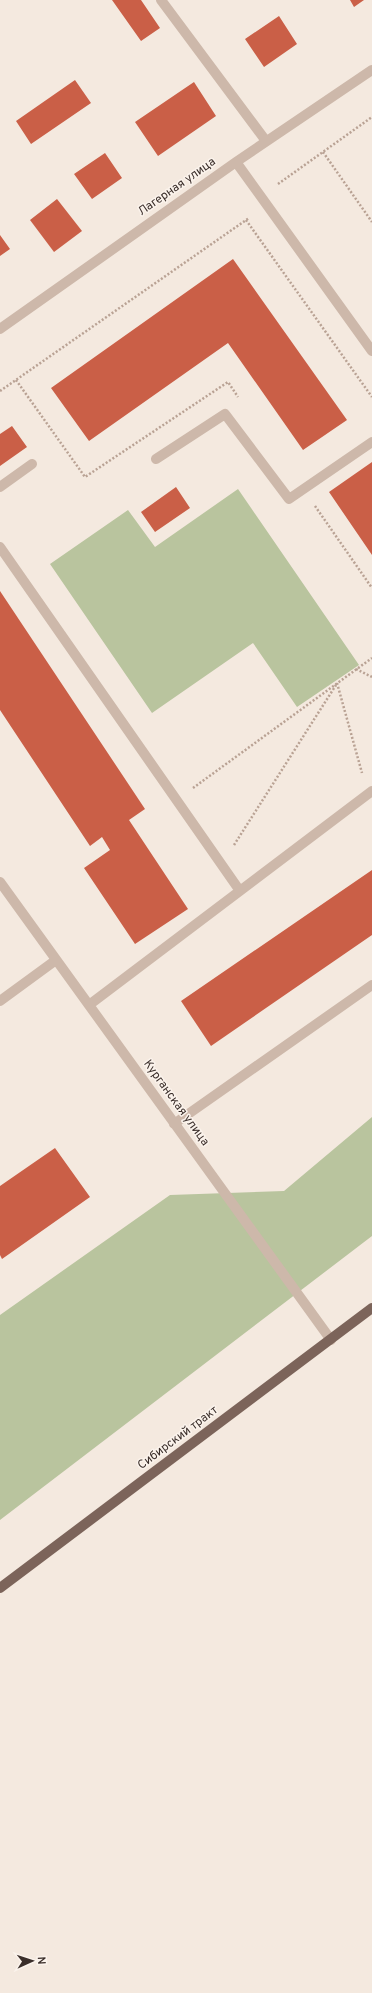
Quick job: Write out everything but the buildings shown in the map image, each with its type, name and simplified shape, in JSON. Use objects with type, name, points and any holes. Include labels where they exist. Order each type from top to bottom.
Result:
[{"type":"main road","name":"Сибирский тракт","points":[[0,1588],[372,1308]]},
{"type":"street","points":[[161,0],[266,141]]},
{"type":"street","name":"Лагерная улица","points":[[0,329],[266,141],[372,70]]},
{"type":"street","points":[[236,162],[372,351]]},
{"type":"street","points":[[156,459],[225,414],[289,500],[372,442]]},
{"type":"street","points":[[0,487],[32,464]]},
{"type":"street","points":[[0,547],[240,891]]},
{"type":"street","points":[[89,1005],[370,793]]},
{"type":"street","name":"Курганская улица","points":[[0,882],[331,1340]]},
{"type":"street","points":[[0,1001],[56,960]]},
{"type":"street","points":[[174,1124],[372,985]]},
{"type":"path","points":[[260,196],[372,117]]},
{"type":"path","points":[[322,152],[372,222]]},
{"type":"path","points":[[0,391],[267,206]]},
{"type":"path","points":[[246,220],[372,397]]},
{"type":"path","points":[[16,380],[85,477],[228,382]]},
{"type":"path","points":[[176,800],[372,658]]},
{"type":"path","points":[[356,669],[372,677]]},
{"type":"path","points":[[337,683],[370,793]]},
{"type":"path","points":[[221,865],[337,683]]},
{"type":"green space","points":[[238,489],[359,665],[297,707],[253,643],[152,713],[50,564],[128,510],[155,547]]},
{"type":"green space","points":[[372,1117],[372,1236],[0,1520],[0,1315],[170,1195],[284,1191]]}]
